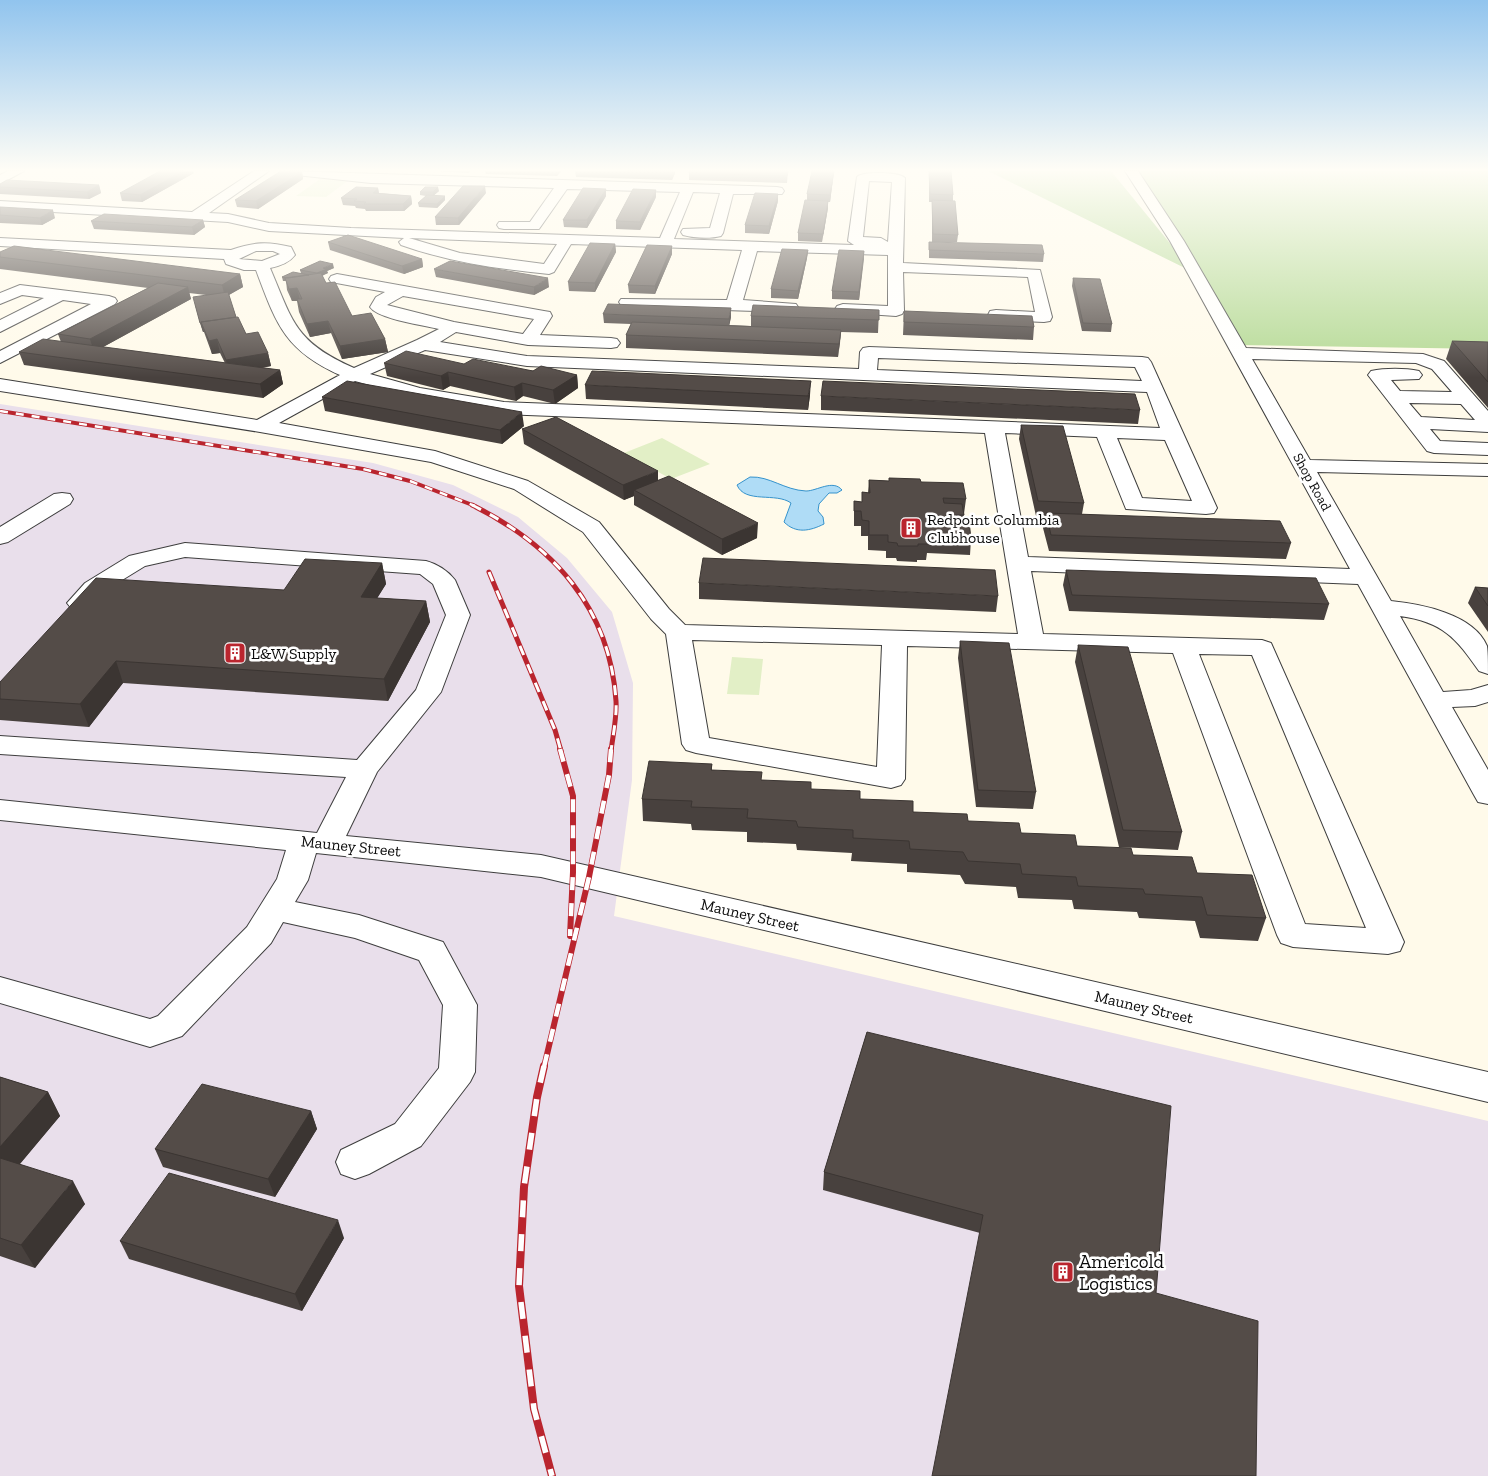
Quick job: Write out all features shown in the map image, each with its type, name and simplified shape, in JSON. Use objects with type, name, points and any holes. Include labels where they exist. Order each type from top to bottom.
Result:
[{"type":"street","points":[[0,242],[232,255],[254,248],[283,250],[309,240]]},
{"type":"street","points":[[402,240],[434,252],[487,264],[549,270],[566,240],[570,240]]},
{"type":"street","points":[[694,240],[751,246],[895,253],[1035,273],[1044,317],[983,314]]},
{"type":"street","points":[[855,240],[895,253]]},
{"type":"street","points":[[896,240],[896,311]]},
{"type":"street","name":"Shop Road","points":[[1176,240],[1488,795]]},
{"type":"street","points":[[734,305],[751,246]]},
{"type":"street","points":[[232,255],[231,261],[235,263],[261,265],[284,258],[283,250]]},
{"type":"street","points":[[261,265],[290,331],[311,354],[354,374],[421,394],[504,408],[1172,434]]},
{"type":"street","points":[[337,278],[544,316],[528,340]]},
{"type":"street","points":[[0,299],[20,290],[109,301],[0,358]]},
{"type":"street","points":[[401,290],[382,300],[378,307],[393,313],[454,327],[528,340],[611,343]]},
{"type":"street","points":[[0,327],[61,295]]},
{"type":"street","points":[[626,302],[801,308]]},
{"type":"street","points":[[829,309],[915,312]]},
{"type":"street","points":[[260,426],[354,374],[423,344],[454,327]]},
{"type":"street","points":[[423,344],[527,361],[1154,387],[1172,434],[1206,508],[1134,504],[1105,432]]},
{"type":"street","points":[[1240,353],[1417,358],[1428,360],[1438,365],[1488,425]]},
{"type":"street","points":[[1448,376],[1377,375],[1434,447],[1488,449]]},
{"type":"street","points":[[0,385],[260,426],[434,457],[521,486],[590,527],[660,614],[678,632],[696,744],[891,780],[895,638]]},
{"type":"street","points":[[1394,397],[1466,398]]},
{"type":"street","points":[[1414,423],[1488,425]]},
{"type":"street","points":[[994,427],[1032,642]]},
{"type":"street","points":[[1303,466],[1488,470]]},
{"type":"street","points":[[0,537],[62,499]]},
{"type":"street","points":[[0,990],[150,1033],[170,1026],[259,935],[315,842],[364,769],[428,692],[458,615],[443,580],[426,568],[185,550],[137,561],[93,588],[66,616]]},
{"type":"street","points":[[1018,564],[1366,578]]},
{"type":"street","points":[[1382,607],[1419,610],[1446,621],[1467,636],[1488,666]]},
{"type":"street","points":[[678,632],[1262,648],[1388,942],[1293,935],[1183,646]]},
{"type":"street","points":[[1434,700],[1475,698],[1488,693]]},
{"type":"street","points":[[0,745],[364,769]]},
{"type":"street","name":"Mauney Street","points":[[0,810],[541,866],[1488,1087]]},
{"type":"street","points":[[274,909],[359,927],[430,951],[460,1005],[457,1072],[408,1136],[355,1162]]},
{"type":"shaded area","points":[[0,404],[373,463],[453,485],[518,517],[567,558],[612,612],[633,683],[632,780],[614,916],[1488,1121],[1488,1476],[0,1476]]},
{"type":"green space","points":[[1128,240],[1167,240],[1191,269],[1173,240],[1488,240],[1488,349],[1235,345],[1195,273]]},
{"type":"green space","points":[[662,438],[710,464],[671,479],[624,453]]},
{"type":"green space","points":[[732,657],[763,659],[759,695],[727,694]]},
{"type":"water","points":[[750,477],[757,477],[798,490],[810,491],[830,485],[842,490],[837,493],[829,493],[819,504],[818,511],[823,517],[824,524],[808,530],[798,530],[784,522],[791,503],[777,498],[754,496],[741,491],[737,485]]},
{"type":"building","points":[[334,240],[363,240],[422,259],[402,266],[328,242]]},
{"type":"building","points":[[929,242],[1042,245],[1044,254],[929,250]]},
{"type":"building","points":[[590,243],[615,244],[595,283],[568,282]]},
{"type":"building","points":[[647,245],[672,246],[655,286],[628,285]]},
{"type":"building","points":[[14,246],[240,274],[222,285],[0,257],[0,252]]},
{"type":"building","points":[[782,249],[808,250],[798,291],[771,289]]},
{"type":"building","points":[[839,250],[864,251],[859,292],[832,291]]},
{"type":"building","points":[[320,261],[333,264],[317,273],[300,270]]},
{"type":"building","points":[[450,261],[548,278],[534,287],[434,269]]},
{"type":"building","points":[[293,272],[309,275],[282,277]]},
{"type":"building","points":[[321,273],[326,283],[335,282],[352,316],[371,313],[385,339],[340,346],[328,321],[307,324],[297,299],[302,299],[297,288],[289,289],[285,278]]},
{"type":"building","points":[[1073,278],[1100,279],[1112,324],[1083,323]]},
{"type":"building","points":[[158,283],[188,287],[90,339],[58,334]]},
{"type":"building","points":[[228,292],[236,317],[200,323],[193,297]]},
{"type":"building","points":[[608,304],[731,308],[729,319],[603,314]]},
{"type":"building","points":[[753,305],[879,310],[879,320],[751,316]]},
{"type":"building","points":[[904,311],[1032,316],[1034,327],[904,322]]},
{"type":"building","points":[[238,317],[246,334],[258,332],[268,353],[226,360],[217,339],[209,341],[201,322]]},
{"type":"building","points":[[632,322],[841,330],[839,344],[626,335]]},
{"type":"building","points":[[43,339],[280,370],[260,384],[19,352]]},
{"type":"building","points":[[1452,341],[1488,342],[1488,382]]},
{"type":"building","points":[[406,351],[464,364],[473,359],[533,371],[541,366],[577,375],[553,390],[522,383],[514,387],[448,372],[441,376],[384,363]]},
{"type":"building","points":[[592,371],[811,381],[808,396],[585,385]]},
{"type":"building","points":[[347,381],[522,412],[500,430],[322,397]]},
{"type":"building","points":[[823,381],[1135,394],[1140,410],[821,396]]},
{"type":"building","points":[[556,417],[658,471],[623,485],[522,429]]},
{"type":"building","points":[[1021,425],[1063,426],[1084,503],[1038,501]]},
{"type":"building","points":[[669,476],[758,523],[722,539],[634,490]]},
{"type":"building","name":"Redpoint Columbia Clubhouse","points":[[889,478],[920,479],[921,482],[963,483],[966,499],[943,498],[944,503],[962,504],[964,515],[946,515],[947,521],[969,521],[971,539],[927,538],[928,544],[898,546],[897,543],[888,542],[888,535],[869,535],[869,521],[862,520],[861,511],[854,511],[854,501],[862,502],[862,492],[870,493],[869,480],[889,481]]},
{"type":"building","points":[[1046,513],[1280,521],[1291,543],[1051,535]]},
{"type":"building","points":[[703,558],[995,570],[998,596],[699,583]]},
{"type":"building","name":"L&W Supply","points":[[305,559],[382,563],[361,597],[426,601],[384,679],[116,661],[80,704],[0,699],[0,682],[96,578],[284,590]]},
{"type":"building","points":[[1066,570],[1316,578],[1329,604],[1072,595]]},
{"type":"building","points":[[1475,587],[1488,588],[1488,606]]},
{"type":"building","points":[[960,641],[1009,643],[1036,792],[978,790]]},
{"type":"building","points":[[1078,645],[1128,647],[1182,832],[1123,830]]},
{"type":"building","points":[[649,761],[712,764],[711,770],[762,772],[761,780],[811,782],[811,789],[860,791],[860,799],[913,801],[913,812],[967,814],[968,821],[1019,823],[1021,833],[1075,835],[1077,846],[1131,848],[1133,855],[1192,857],[1197,873],[1252,875],[1266,918],[1207,915],[1202,897],[1145,894],[1143,889],[1078,886],[1076,877],[1022,874],[1020,864],[968,861],[963,852],[910,849],[909,841],[853,838],[853,830],[798,827],[796,821],[747,818],[748,809],[691,807],[692,801],[642,799]]},
{"type":"building","name":"Americold Logistics","points":[[867,1032],[1171,1106],[1156,1293],[1258,1321],[1256,1476],[932,1476],[983,1215],[824,1172]]},
{"type":"building","points":[[0,1077],[48,1092],[0,1147]]},
{"type":"building","points":[[202,1084],[311,1111],[268,1179],[155,1149]]},
{"type":"building","points":[[0,1158],[73,1181],[21,1245],[0,1238]]},
{"type":"building","points":[[169,1173],[338,1220],[295,1294],[120,1241]]},
{"type":"railway","points":[[0,411],[363,469],[410,481],[475,506]]},
{"type":"railway","points":[[472,505],[528,539],[552,560],[572,583],[589,609],[602,637],[611,668],[616,701],[611,751]]},
{"type":"railway","points":[[489,572],[555,730],[561,751]]},
{"type":"railway","points":[[560,749],[573,796],[573,872],[570,936]]},
{"type":"railway","points":[[544,1067],[589,877],[609,775],[611,749]]},
{"type":"railway","points":[[544,1066],[537,1097],[524,1187],[519,1286],[534,1409],[552,1476]]},
{"type":"place","name":"Redpoint Columbia Clubhouse","points":[[911,528]]},
{"type":"place","name":"L&W Supply","points":[[235,653]]},
{"type":"place","name":"Americold Logistics","points":[[1063,1272]]}]
